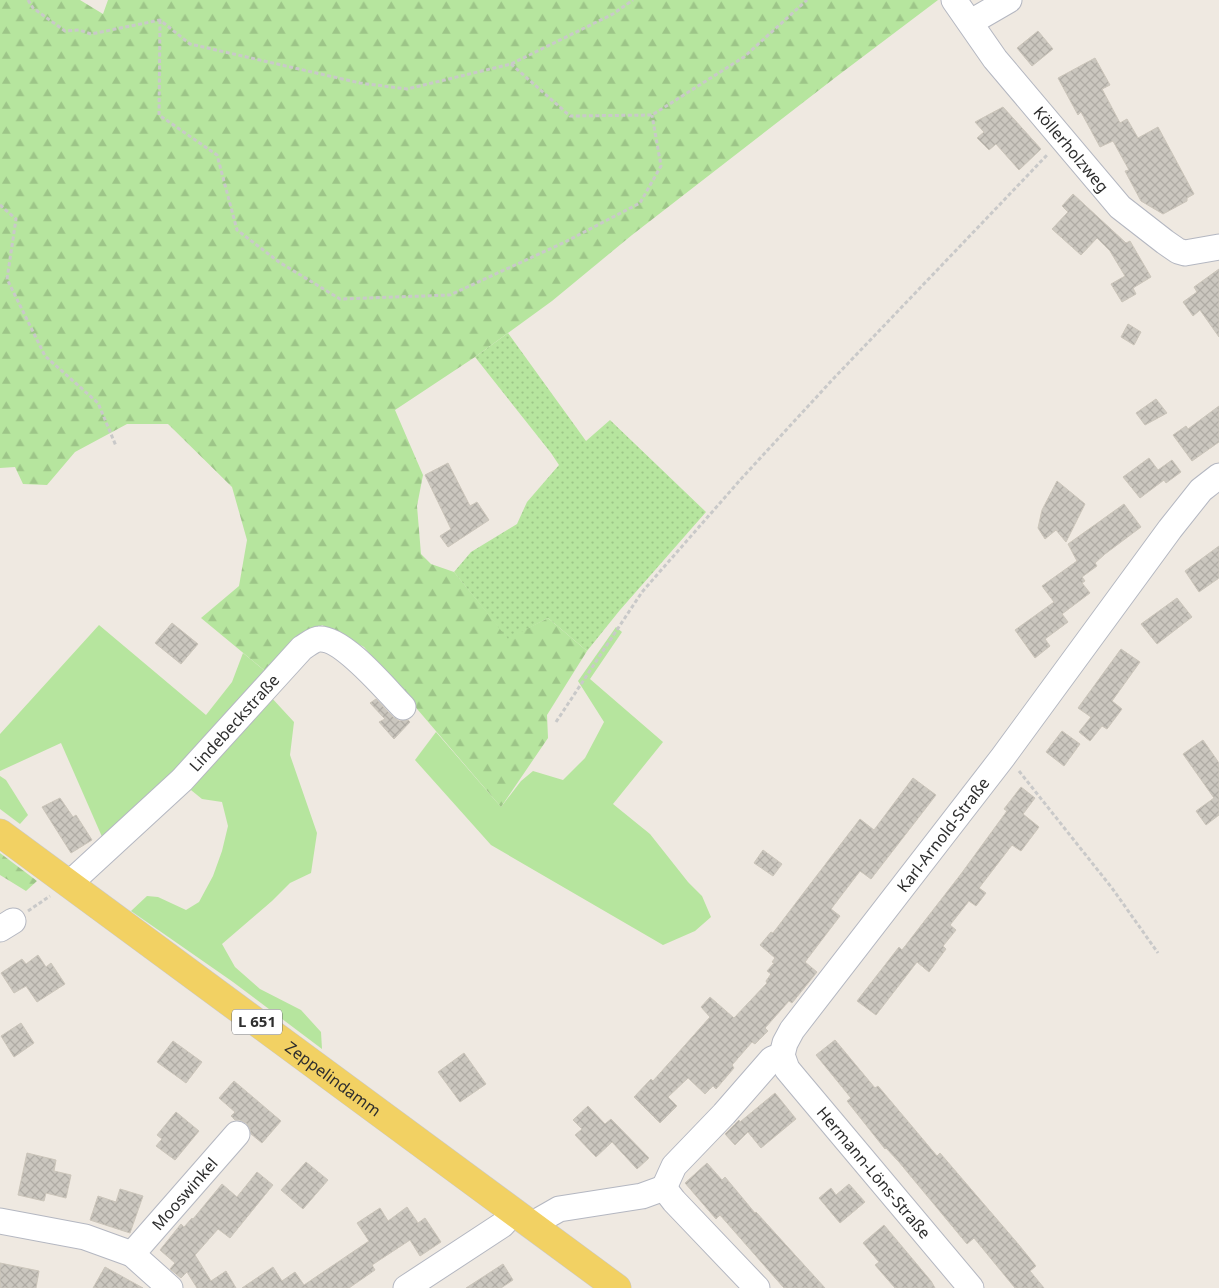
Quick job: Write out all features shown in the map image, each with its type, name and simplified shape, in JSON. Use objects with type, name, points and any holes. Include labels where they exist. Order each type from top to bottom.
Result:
[{"type":"main road","name":"Zeppelindamm","points":[[0,833],[618,1288]]},
{"type":"street","name":"Köllerholzweg","points":[[954,0],[995,59],[1120,207],[1178,251],[1185,253],[1219,247]]},
{"type":"street","points":[[971,22],[1009,0]]},
{"type":"street","name":"Karl-Arnold-Straße","points":[[782,1055],[785,1043],[792,1030],[1003,757],[1170,529],[1201,490],[1219,476]]},
{"type":"street","name":"Lindebeckstraße","points":[[69,884],[182,780],[302,648],[318,639],[332,641],[350,653],[403,707]]},
{"type":"street","points":[[406,1288],[502,1224],[559,1209],[642,1196],[664,1188],[674,1166],[724,1114],[772,1059],[782,1055]]},
{"type":"street","name":"Hermann-Löns-Straße","points":[[782,1055],[796,1081],[971,1288]]},
{"type":"street","name":"Mooswinkel","points":[[132,1254],[237,1134]]},
{"type":"street","points":[[664,1188],[756,1288]]},
{"type":"street","points":[[0,1221],[85,1237],[132,1254],[170,1288]]},
{"type":"path","points":[[28,0],[32,8],[65,31],[78,30],[91,34],[160,20]]},
{"type":"path","points":[[160,20],[190,44],[360,83],[407,89],[511,64],[613,14],[633,0]]},
{"type":"path","points":[[511,64],[570,116],[652,115],[744,57],[807,0]]},
{"type":"path","points":[[160,20],[159,115],[217,155],[237,230],[279,262],[340,299],[450,295],[565,242],[640,203],[661,166],[652,115]]},
{"type":"path","points":[[556,722],[642,592],[741,479],[834,378],[1062,139]]},
{"type":"path","points":[[0,205],[16,219],[7,279],[45,356],[98,403],[116,446]]},
{"type":"path","points":[[1003,757],[1019,771],[1105,880],[1158,953]]},
{"type":"path","points":[[7,925],[69,884]]},
{"type":"green space","points":[[0,0],[80,0],[103,14],[108,0],[938,0],[632,235],[552,301],[475,357],[395,410],[423,475],[417,506],[421,554],[431,564],[454,572],[508,638],[548,618],[587,651],[547,715],[548,738],[501,807],[364,647],[322,625],[270,675],[201,618],[239,586],[247,540],[232,487],[168,424],[127,424],[75,452],[47,485],[23,484],[15,467],[0,468]]},
{"type":"green space","points":[[508,333],[586,441],[610,420],[706,512],[620,610],[587,651],[548,618],[508,639],[454,572],[471,552],[517,524],[527,502],[559,465],[475,357]]},
{"type":"green space","points":[[99,625],[206,715],[232,682],[243,653],[270,675],[270,696],[294,722],[290,755],[317,833],[311,873],[290,883],[222,944],[235,967],[260,989],[301,1010],[321,1032],[322,1049],[233,982],[131,911],[147,896],[158,897],[186,910],[199,902],[213,876],[228,826],[222,802],[202,799],[186,786],[103,839],[61,743],[0,771],[0,734]]},
{"type":"green space","points":[[616,627],[622,632],[590,679],[663,742],[613,804],[650,834],[688,882],[702,896],[711,917],[695,931],[663,945],[491,845],[415,760],[436,732],[501,807],[521,781],[533,771],[563,780],[585,758],[604,722],[578,681]]},
{"type":"green space","points":[[0,776],[6,780],[28,815],[20,824],[0,809]]},
{"type":"green space","points":[[0,853],[37,881],[26,891],[0,875]]},
{"type":"building","points":[[1038,31],[1053,49],[1032,66],[1017,48]]},
{"type":"building","points":[[1095,58],[1110,85],[1102,89],[1120,123],[1127,119],[1138,138],[1158,127],[1194,194],[1187,198],[1187,201],[1163,214],[1141,201],[1125,171],[1129,170],[1113,141],[1100,147],[1081,112],[1078,115],[1058,78]]},
{"type":"building","points":[[1003,107],[1041,149],[1019,170],[996,144],[989,150],[977,138],[984,132],[975,122]]},
{"type":"building","points":[[1073,194],[1126,243],[1130,241],[1151,277],[1133,288],[1136,294],[1122,302],[1111,284],[1125,276],[1110,251],[1097,238],[1081,255],[1052,229],[1068,212],[1062,206]]},
{"type":"building","points":[[1219,269],[1219,337],[1200,310],[1193,316],[1183,302],[1197,292],[1194,287]]},
{"type":"building","points":[[1128,324],[1141,332],[1134,345],[1121,337]]},
{"type":"building","points":[[1156,399],[1167,413],[1145,425],[1136,413]]},
{"type":"building","points":[[1219,406],[1219,442],[1192,461],[1173,435],[1186,426],[1188,429]]},
{"type":"building","points":[[1149,458],[1158,470],[1172,460],[1181,472],[1166,483],[1164,480],[1140,498],[1123,477]]},
{"type":"building","points":[[448,463],[470,506],[477,502],[489,520],[448,547],[440,536],[451,529],[425,475]]},
{"type":"building","points":[[1057,481],[1085,504],[1066,542],[1056,530],[1045,539],[1038,528],[1042,510]]},
{"type":"building","points":[[1124,504],[1141,527],[1105,554],[1095,563],[1097,566],[1082,577],[1085,581],[1082,583],[1090,593],[1062,614],[1068,622],[1045,639],[1050,646],[1035,658],[1015,630],[1054,602],[1042,586],[1077,561],[1068,544]]},
{"type":"building","points":[[1219,546],[1219,578],[1199,592],[1185,571]]},
{"type":"building","points":[[1177,598],[1192,617],[1157,644],[1141,624]]},
{"type":"building","points":[[172,623],[198,644],[181,664],[155,643]]},
{"type":"building","points":[[1121,649],[1140,662],[1112,701],[1122,709],[1107,729],[1102,726],[1090,741],[1079,732],[1091,717],[1078,708]]},
{"type":"building","points":[[376,699],[393,717],[399,721],[408,720],[410,722],[394,739],[379,722],[385,719],[370,703]]},
{"type":"building","points":[[1062,731],[1080,744],[1064,766],[1046,752]]},
{"type":"building","points":[[1203,740],[1219,763],[1219,815],[1206,825],[1196,811],[1214,798],[1183,754]]},
{"type":"building","points":[[913,778],[936,795],[871,879],[860,871],[831,909],[840,916],[805,962],[817,972],[792,1003],[789,1001],[765,1028],[768,1031],[755,1044],[752,1042],[732,1065],[734,1068],[716,1089],[713,1086],[705,1094],[688,1078],[668,1097],[677,1106],[660,1123],[634,1097],[651,1079],[653,1081],[710,1017],[701,1007],[710,997],[734,1018],[767,983],[766,981],[771,974],[767,971],[774,963],[772,962],[775,958],[760,945],[771,932],[773,933],[860,819],[874,830]]},
{"type":"building","points":[[1021,787],[1035,798],[1023,814],[1039,827],[1021,851],[1012,845],[979,888],[986,893],[976,906],[969,901],[950,925],[956,930],[943,946],[946,949],[929,972],[917,962],[876,1015],[857,1001],[899,947],[902,950],[961,874],[1007,811],[1004,809]]},
{"type":"building","points":[[60,798],[73,817],[76,815],[92,840],[71,853],[42,807]]},
{"type":"building","points":[[763,850],[782,864],[773,876],[754,863]]},
{"type":"building","points":[[38,955],[46,967],[51,963],[65,984],[37,1002],[26,986],[14,993],[1,973],[22,959],[26,964]]},
{"type":"building","points":[[21,1023],[34,1043],[14,1057],[1,1036]]},
{"type":"building","points":[[835,1040],[875,1088],[878,1086],[937,1156],[940,1153],[1019,1245],[1036,1266],[1030,1271],[1044,1288],[1015,1288],[974,1238],[967,1244],[899,1162],[885,1149],[847,1101],[851,1098],[816,1055]]},
{"type":"building","points":[[173,1041],[202,1062],[186,1083],[157,1062]]},
{"type":"building","points":[[464,1053],[486,1084],[460,1102],[438,1072]]},
{"type":"building","points":[[234,1081],[281,1121],[262,1143],[251,1134],[246,1123],[235,1120],[231,1116],[235,1112],[219,1098]]},
{"type":"building","points":[[775,1093],[796,1119],[761,1148],[748,1132],[735,1145],[725,1134],[739,1120],[740,1122]]},
{"type":"building","points":[[588,1106],[605,1124],[611,1119],[649,1158],[637,1169],[612,1142],[596,1157],[575,1135],[582,1129],[573,1120]]},
{"type":"building","points":[[176,1112],[199,1131],[175,1160],[156,1146],[162,1139],[157,1135]]},
{"type":"building","points":[[27,1153],[56,1160],[54,1171],[71,1175],[66,1198],[46,1193],[44,1201],[18,1195]]},
{"type":"building","points":[[306,1162],[328,1180],[303,1209],[281,1190]]},
{"type":"building","points":[[707,1163],[722,1180],[725,1177],[755,1213],[825,1288],[784,1288],[720,1215],[716,1219],[685,1183]]},
{"type":"building","points":[[257,1172],[273,1185],[230,1238],[218,1229],[195,1255],[211,1281],[226,1271],[236,1288],[197,1288],[187,1272],[181,1278],[170,1269],[175,1263],[160,1250],[181,1224],[184,1227],[193,1219],[222,1184],[237,1197]]},
{"type":"building","points":[[849,1184],[865,1202],[840,1223],[819,1198],[831,1188],[836,1195]]},
{"type":"building","points":[[120,1189],[143,1196],[130,1233],[90,1220],[98,1196],[116,1202]]},
{"type":"building","points":[[407,1207],[418,1223],[425,1218],[441,1242],[420,1256],[410,1240],[372,1265],[375,1270],[349,1288],[242,1288],[273,1267],[282,1281],[295,1272],[304,1285],[369,1241],[357,1223],[380,1208],[388,1221]]},
{"type":"building","points":[[884,1225],[935,1288],[895,1288],[875,1265],[879,1262],[863,1243]]},
{"type":"building","points":[[0,1263],[39,1271],[36,1288],[0,1288]]},
{"type":"building","points":[[503,1264],[513,1280],[501,1288],[466,1288]]},
{"type":"building","points":[[105,1267],[143,1288],[93,1288]]}]
